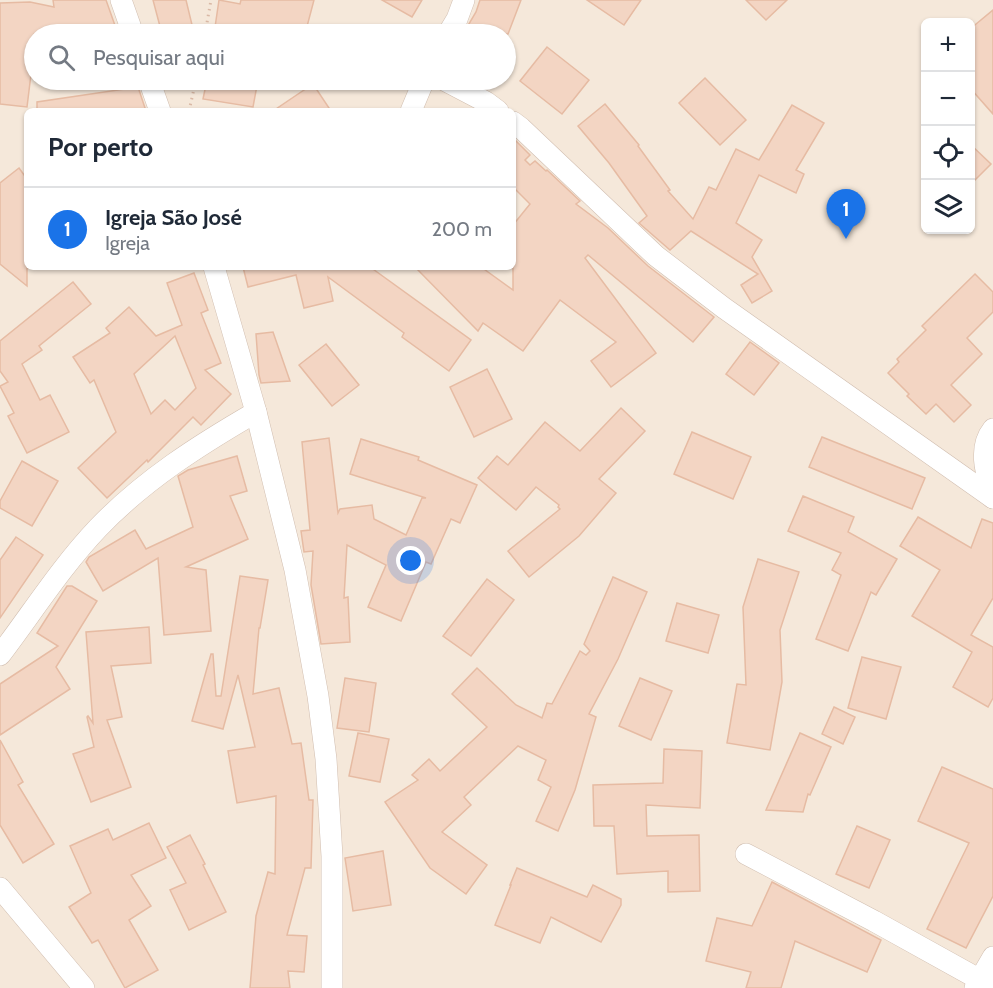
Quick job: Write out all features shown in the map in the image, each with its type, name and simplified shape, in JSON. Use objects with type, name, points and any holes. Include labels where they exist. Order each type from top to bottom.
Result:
[{"type":"street","points":[[121,0],[129,24]]},
{"type":"street","points":[[454,24],[464,0]]},
{"type":"street","points":[[153,90],[159,108]]},
{"type":"street","points":[[412,108],[420,90]]},
{"type":"street","points":[[463,90],[494,108]]},
{"type":"street","points":[[516,124],[656,256],[993,498]]},
{"type":"street","points":[[215,270],[256,412],[295,570],[318,696],[327,759],[332,856],[332,988]]},
{"type":"street","points":[[0,655],[58,575],[104,522],[163,471],[203,443],[256,412]]},
{"type":"street","points":[[993,429],[988,435],[984,453],[993,498]]},
{"type":"street","points":[[746,854],[874,921],[983,985],[993,957]]},
{"type":"street","points":[[0,888],[84,988]]},
{"type":"path","points":[[207,24],[211,0]]},
{"type":"path","points":[[190,108],[194,90]]},
{"type":"shaded area","points":[[0,0],[993,0],[993,988],[95,988],[39,933],[0,888]]},
{"type":"shaded area","points":[[0,894],[82,988],[0,988]]},
{"type":"building","points":[[53,0],[106,0],[114,24],[24,24],[24,90],[29,90],[27,107],[0,104],[0,3],[30,2],[54,7]]},
{"type":"building","points":[[153,0],[186,0],[192,24],[159,24]]},
{"type":"building","points":[[219,0],[240,4],[241,0],[314,0],[308,24],[215,24]]},
{"type":"building","points":[[382,0],[422,0],[412,17]]},
{"type":"building","points":[[480,0],[521,0],[512,24],[469,24]]},
{"type":"building","points":[[587,0],[641,0],[624,25]]},
{"type":"building","points":[[746,0],[787,0],[766,20]]},
{"type":"building","points":[[993,10],[993,114],[975,94],[975,25]]},
{"type":"building","points":[[547,47],[589,80],[562,114],[520,81]]},
{"type":"building","points":[[705,78],[746,120],[720,145],[679,103]]},
{"type":"building","points":[[118,90],[139,90],[145,108],[37,108],[37,102]]},
{"type":"building","points":[[205,90],[256,90],[253,107],[203,99]]},
{"type":"building","points":[[304,90],[317,90],[329,108],[277,108]]},
{"type":"building","points":[[605,104],[639,145],[670,190],[668,191],[693,219],[709,187],[716,190],[736,149],[759,160],[792,105],[824,123],[796,170],[804,174],[796,193],[759,175],[736,223],[762,240],[752,257],[772,291],[752,303],[741,285],[758,274],[691,231],[670,250],[639,223],[647,216],[609,163],[578,126]]},
{"type":"building","points":[[516,141],[530,155],[525,160],[530,165],[535,161],[547,170],[580,201],[576,204],[608,228],[648,266],[714,317],[693,342],[588,255],[585,258],[656,353],[611,387],[591,361],[616,342],[560,300],[523,351],[483,323],[478,331],[418,270],[485,270],[513,290],[513,270],[516,270],[516,221],[530,204],[516,190]]},
{"type":"building","points":[[975,149],[991,164],[975,180]]},
{"type":"building","points":[[19,168],[24,175],[24,270],[27,270],[27,286],[0,264],[0,183]]},
{"type":"building","points":[[244,270],[374,270],[471,340],[449,371],[402,337],[404,333],[328,277],[333,301],[304,308],[296,275],[248,287]]},
{"type":"building","points":[[194,273],[208,310],[201,313],[221,363],[205,370],[231,394],[201,425],[193,417],[148,462],[147,460],[107,498],[78,468],[116,432],[94,380],[90,383],[73,357],[110,333],[106,328],[129,307],[156,336],[182,325],[167,283]],"holes":[[[175,336],[196,388],[175,410],[165,400],[151,414],[134,374]]]},
{"type":"building","points":[[975,274],[993,292],[993,312],[967,338],[982,354],[951,385],[971,405],[954,422],[936,404],[926,414],[888,373],[899,362],[897,359],[926,330],[922,326]]},
{"type":"building","points":[[73,282],[91,304],[39,346],[42,350],[22,364],[40,400],[50,395],[69,432],[27,453],[8,416],[14,413],[0,386],[8,382],[0,371],[0,341]]},
{"type":"building","points":[[273,332],[290,381],[261,383],[256,334]]},
{"type":"building","points":[[750,342],[779,363],[754,395],[726,374]]},
{"type":"building","points":[[326,344],[359,385],[332,406],[299,365]]},
{"type":"building","points":[[487,369],[512,419],[474,437],[450,387]]},
{"type":"building","points":[[621,408],[645,431],[599,479],[616,493],[579,536],[529,577],[508,551],[560,509],[559,505],[536,487],[516,510],[478,478],[497,456],[508,465],[545,422],[580,451]]},
{"type":"building","points":[[692,432],[751,457],[733,499],[674,474]]},
{"type":"building","points":[[822,437],[925,478],[912,509],[809,467]]},
{"type":"building","points":[[329,438],[338,513],[340,509],[372,505],[374,519],[406,535],[422,498],[426,498],[350,474],[361,439],[419,457],[418,460],[477,485],[460,523],[451,519],[431,564],[426,562],[401,621],[368,607],[386,565],[347,545],[344,598],[348,597],[350,642],[321,644],[311,585],[313,551],[304,552],[301,531],[310,530],[302,442]]},
{"type":"building","points":[[237,456],[247,491],[230,496],[248,539],[186,567],[206,570],[211,631],[164,635],[158,558],[103,591],[86,562],[89,557],[135,530],[146,549],[193,527],[178,476],[188,470]]},
{"type":"building","points":[[22,461],[58,481],[32,526],[0,508],[0,501]]},
{"type":"building","points":[[803,496],[854,517],[848,532],[897,559],[876,595],[871,592],[848,651],[816,639],[841,575],[832,570],[841,553],[788,531]]},
{"type":"building","points":[[918,517],[971,548],[982,519],[993,523],[993,598],[971,635],[993,647],[993,698],[988,707],[953,687],[972,652],[912,616],[940,570],[900,546]]},
{"type":"building","points":[[16,537],[43,555],[0,618],[0,560]]},
{"type":"building","points":[[758,559],[799,572],[780,630],[782,682],[770,750],[727,743],[737,684],[746,685],[743,607]]},
{"type":"building","points":[[240,576],[268,580],[259,628],[253,694],[279,688],[292,744],[301,743],[309,800],[313,800],[311,868],[305,868],[287,935],[307,936],[304,972],[288,971],[290,988],[250,988],[256,916],[268,872],[275,874],[276,796],[237,803],[228,751],[255,747],[238,675],[223,729],[192,721],[211,654],[213,654],[216,696],[221,696]]},
{"type":"building","points":[[613,577],[647,592],[618,659],[589,714],[596,717],[575,790],[558,831],[536,821],[551,787],[538,780],[546,760],[518,746],[464,797],[471,805],[442,832],[487,865],[466,894],[430,868],[385,802],[418,780],[412,775],[429,759],[440,771],[487,727],[452,694],[477,668],[516,705],[542,718],[547,703],[552,704],[580,651],[586,655],[590,651],[584,644]]},
{"type":"building","points":[[487,579],[514,600],[471,656],[443,636]]},
{"type":"building","points":[[67,586],[72,586],[97,601],[56,667],[70,689],[0,735],[0,684],[58,646],[37,633]]},
{"type":"building","points":[[677,603],[719,615],[708,653],[666,641]]},
{"type":"building","points":[[149,627],[151,663],[111,666],[122,717],[107,720],[131,787],[91,802],[73,754],[94,747],[87,717],[93,723],[86,632]]},
{"type":"building","points":[[862,657],[901,667],[886,719],[848,708]]},
{"type":"building","points":[[345,678],[376,683],[369,732],[337,728]]},
{"type":"building","points":[[640,678],[672,691],[651,740],[619,726]]},
{"type":"building","points":[[834,707],[855,717],[843,744],[822,734]]},
{"type":"building","points":[[358,733],[389,739],[380,782],[349,776]]},
{"type":"building","points":[[800,733],[831,747],[810,795],[808,794],[803,812],[766,810]]},
{"type":"building","points":[[0,740],[23,782],[18,785],[54,844],[23,863],[0,825]]},
{"type":"building","points":[[664,749],[702,751],[700,808],[646,805],[647,836],[699,835],[700,891],[668,892],[668,871],[617,874],[614,826],[594,826],[593,785],[663,783]]},
{"type":"building","points":[[942,767],[993,789],[993,896],[966,948],[927,929],[969,843],[918,821]]},
{"type":"building","points":[[149,823],[166,858],[131,875],[151,906],[129,920],[158,970],[125,988],[98,940],[92,943],[69,907],[91,893],[70,846],[108,829],[113,840]]},
{"type":"building","points":[[857,826],[890,840],[869,888],[836,874]]},
{"type":"building","points":[[190,835],[226,912],[189,930],[170,890],[186,883],[167,847]]},
{"type":"building","points":[[383,851],[391,905],[353,911],[345,858]]},
{"type":"building","points":[[517,868],[587,897],[593,885],[621,899],[621,905],[601,942],[551,917],[540,943],[495,925]]},
{"type":"building","points":[[772,882],[881,940],[867,972],[795,941],[781,988],[746,988],[751,972],[706,961],[717,918],[752,926]]},
{"type":"place","name":"Igreja São José","points":[[846,239]]}]
